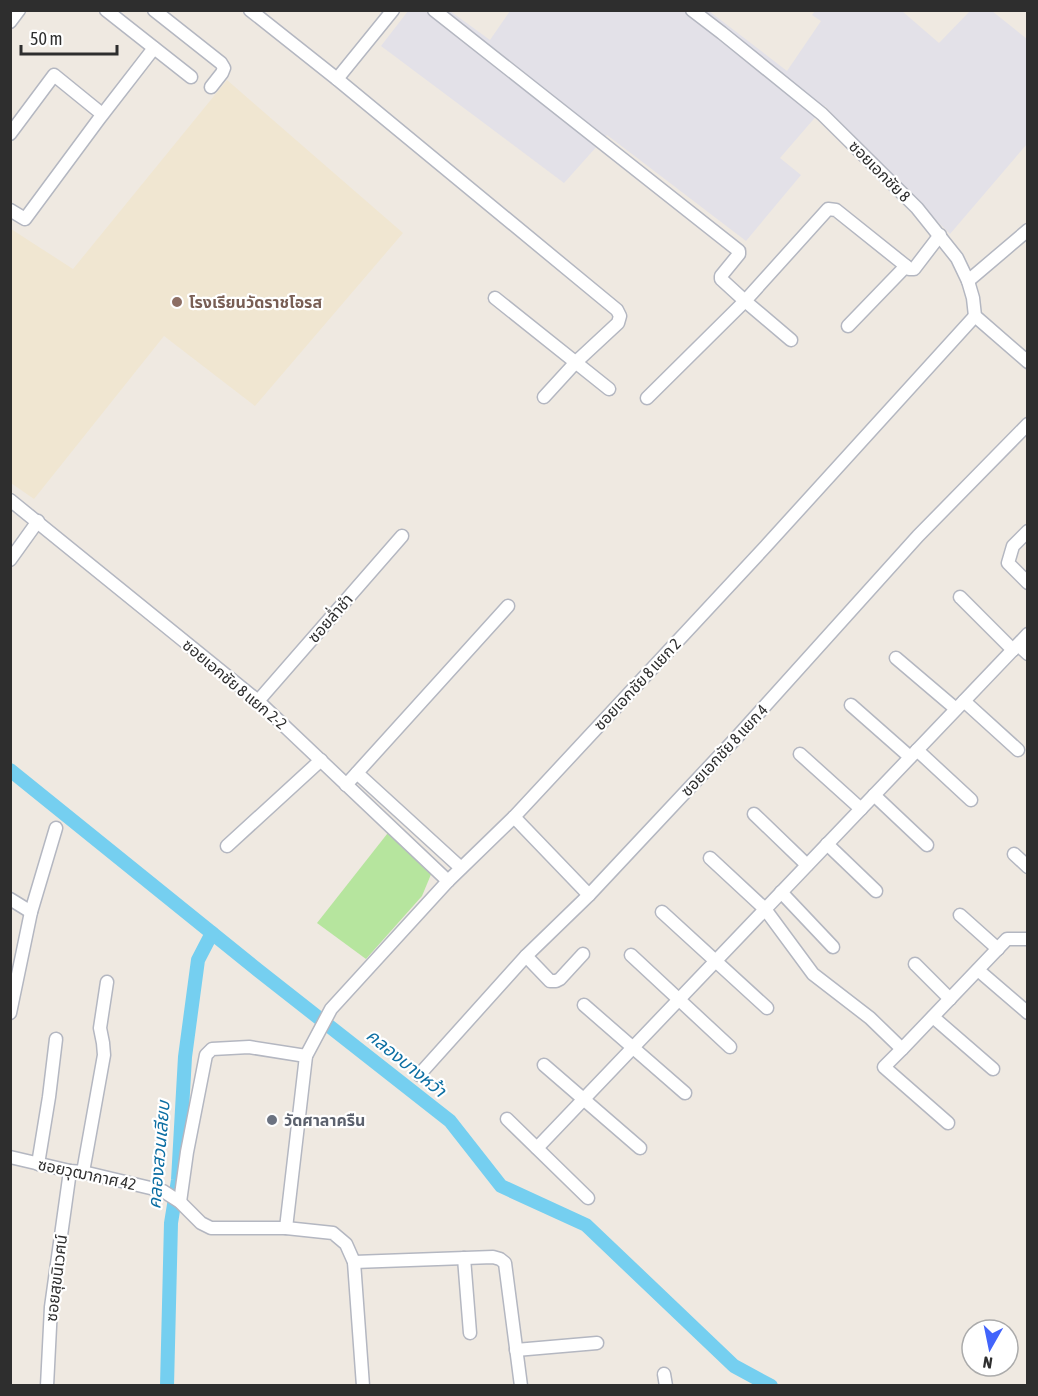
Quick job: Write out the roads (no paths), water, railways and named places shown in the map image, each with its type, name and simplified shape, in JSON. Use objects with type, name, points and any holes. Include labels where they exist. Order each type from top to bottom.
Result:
[{"type":"street","points":[[10,22],[19,10]]},
{"type":"street","points":[[106,10],[191,77]]},
{"type":"street","points":[[154,10],[221,63],[224,68],[222,73],[211,87]]},
{"type":"street","points":[[250,10],[617,310],[620,316],[618,323],[576,362],[544,397]]},
{"type":"street","points":[[434,10],[737,249],[739,254],[722,273],[721,279],[791,340]]},
{"type":"street","name":"ซอยเอกชัย 8","points":[[692,10],[822,114],[917,208],[957,258],[968,281],[975,316]]},
{"type":"street","points":[[337,79],[389,12]]},
{"type":"street","points":[[10,210],[25,219],[154,48]]},
{"type":"street","points":[[10,134],[54,75],[102,114]]},
{"type":"street","points":[[647,398],[745,301],[828,210],[836,210],[909,269],[914,269],[940,235]]},
{"type":"street","points":[[968,281],[1028,230]]},
{"type":"street","points":[[848,326],[906,266]]},
{"type":"street","points":[[495,298],[609,389]]},
{"type":"street","points":[[975,316],[1028,362]]},
{"type":"street","name":"ซอยเอกชัย 8 แยก 2","points":[[306,1056],[331,1009],[448,881],[514,817],[766,546],[975,316]]},
{"type":"street","name":"ซอยเอกชัย 8 แยก 4","points":[[419,1075],[526,956],[589,895],[737,738],[918,536],[1028,424]]},
{"type":"street","name":"ซอยเอกชัย 8 แยก 2-2","points":[[10,500],[258,701],[448,881]]},
{"type":"street","points":[[10,560],[38,521]]},
{"type":"street","points":[[1028,531],[1013,546],[1008,563],[1028,583]]},
{"type":"street","name":"ซอยล่ำชำ","points":[[258,701],[402,536]]},
{"type":"street","points":[[960,597],[1016,648],[1028,654]]},
{"type":"street","points":[[346,785],[508,606]]},
{"type":"street","points":[[537,1148],[1028,634]]},
{"type":"street","points":[[896,658],[1018,750]]},
{"type":"street","points":[[852,705],[971,800]]},
{"type":"street","points":[[800,754],[861,809]]},
{"type":"street","points":[[227,846],[321,760]]},
{"type":"street","points":[[357,773],[461,868]]},
{"type":"street","points":[[874,795],[927,845]]},
{"type":"street","points":[[754,814],[807,865]]},
{"type":"street","points":[[514,817],[589,895]]},
{"type":"street","points":[[10,1013],[31,912],[56,828]]},
{"type":"street","points":[[827,844],[876,891]]},
{"type":"street","points":[[1014,854],[1028,867]]},
{"type":"street","points":[[710,858],[765,909],[813,974],[870,1018],[902,1049]]},
{"type":"street","points":[[781,892],[833,947]]},
{"type":"street","points":[[10,899],[31,912]]},
{"type":"street","points":[[662,912],[767,1008]]},
{"type":"street","points":[[960,915],[998,949]]},
{"type":"street","points":[[948,1123],[884,1067],[1006,939],[1028,939]]},
{"type":"street","points":[[526,956],[550,981],[556,981],[583,954]]},
{"type":"street","points":[[631,955],[730,1047]]},
{"type":"street","points":[[915,964],[950,999]]},
{"type":"street","points":[[978,970],[1028,1013]]},
{"type":"street","name":"ซอยสุขนิเวศน์","points":[[47,1386],[51,1307],[76,1171],[104,1054],[100,1028],[107,982]]},
{"type":"street","points":[[584,1005],[685,1094]]},
{"type":"street","points":[[933,1017],[993,1069]]},
{"type":"street","points":[[38,1164],[56,1039]]},
{"type":"street","points":[[178,1201],[208,1052],[212,1049],[249,1047],[306,1056],[286,1228]]},
{"type":"street","points":[[544,1065],[640,1148]]},
{"type":"street","points":[[507,1119],[588,1198]]},
{"type":"street","name":"ซอยวุฒากาศ 42","points":[[10,1157],[163,1191],[178,1201],[201,1223],[211,1228],[286,1228],[333,1233],[346,1244],[354,1262]]},
{"type":"street","points":[[363,1386],[354,1262],[493,1257],[505,1263],[521,1386]]},
{"type":"street","points":[[464,1258],[470,1334]]},
{"type":"street","points":[[516,1350],[597,1343]]},
{"type":"waterway","name":"คลองบางหว้า","points":[[10,770],[259,971],[450,1121],[501,1186],[586,1225],[734,1366],[771,1386]]},
{"type":"waterway","name":"คลองสวนเลียบ","points":[[167,1386],[171,1223],[178,1180],[185,1057],[198,960],[212,933]]},
{"type":"place","name":"โรงเรียนวัดราชโอรส","points":[[177,302]]},
{"type":"place","name":"วัดศาลาครืน","points":[[272,1120]]}]
